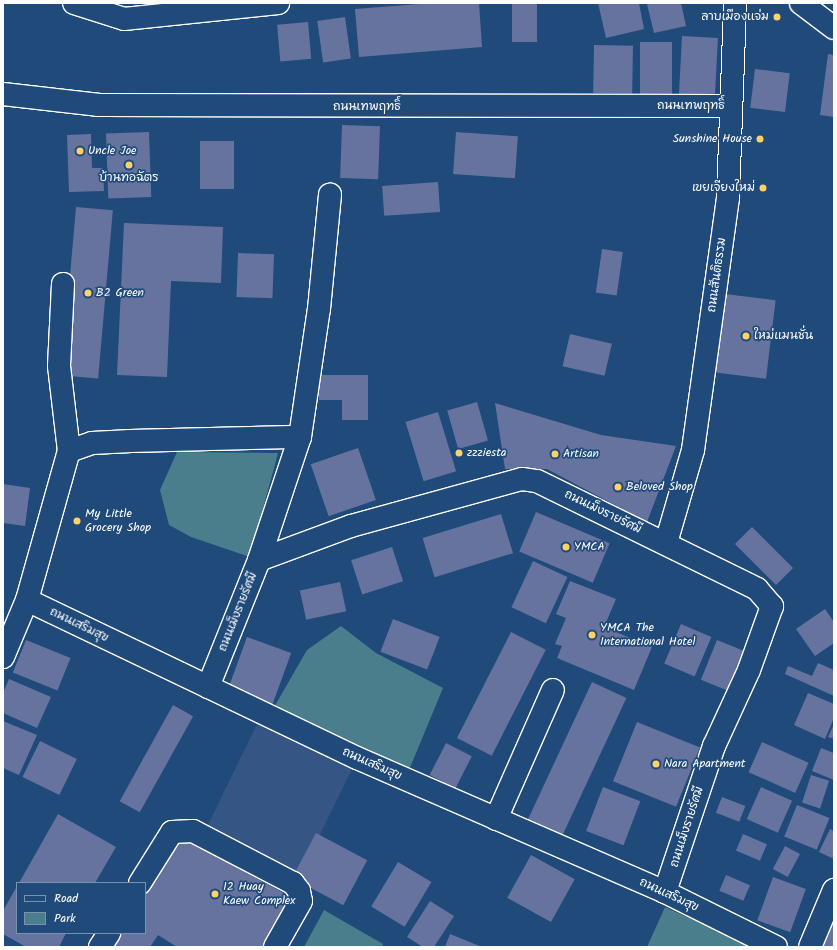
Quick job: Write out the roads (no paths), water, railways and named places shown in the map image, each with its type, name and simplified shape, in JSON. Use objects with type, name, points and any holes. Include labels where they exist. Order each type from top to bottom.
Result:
[{"type":"street","points":[[74,3],[124,19],[278,3]]},
{"type":"street","name":"ถนนสันติธรรม","points":[[666,542],[693,450],[728,196],[735,3]]},
{"type":"street","points":[[801,3],[834,28]]},
{"type":"street","name":"ถนนเทพฤทธิ์","points":[[3,94],[99,106],[731,106]]},
{"type":"street","points":[[259,560],[300,437],[319,309],[330,195]]},
{"type":"street","points":[[3,657],[27,600],[69,451],[60,366],[63,284]]},
{"type":"street","points":[[69,451],[92,443],[300,437]]},
{"type":"street","name":"ถนนเม็งรายรัศมี","points":[[208,687],[259,560],[351,526],[522,479],[537,481],[666,542],[757,589],[772,606],[748,670],[714,746],[666,892]]},
{"type":"street","name":"ถนนเสริมสุข","points":[[27,600],[357,758],[666,892],[776,947]]},
{"type":"street","points":[[496,819],[553,690]]},
{"type":"street","points":[[141,882],[172,832],[193,831],[293,883],[300,891],[301,901],[274,947]]},
{"type":"street","points":[[810,947],[834,890]]},
{"type":"street","points":[[100,947],[108,934]]},
{"type":"place","name":"ลาบเมืองแจ่ม","points":[[777,17]]},
{"type":"place","name":"Sunshine House","points":[[760,139]]},
{"type":"place","name":"Uncle Joe","points":[[80,151]]},
{"type":"place","name":"บ้านทอฉัตร","points":[[129,165]]},
{"type":"place","name":"เขยเจียงใหม่","points":[[763,188]]},
{"type":"place","name":"B2 Green","points":[[88,293]]},
{"type":"place","name":"ใหม่แมนชั่น","points":[[746,336]]},
{"type":"place","name":"zzziesta","points":[[459,453]]},
{"type":"place","name":"Artisan","points":[[555,454]]},
{"type":"place","name":"Beloved Shop","points":[[618,487]]},
{"type":"place","name":"My Little Grocery Shop","points":[[77,521]]},
{"type":"place","name":"YMCA","points":[[566,547]]},
{"type":"place","name":"YMCA The International Hotel","points":[[592,635]]},
{"type":"place","name":"Nara Apartment","points":[[656,764]]},
{"type":"place","name":"12 Huay Kaew Complex","points":[[215,894]]}]
